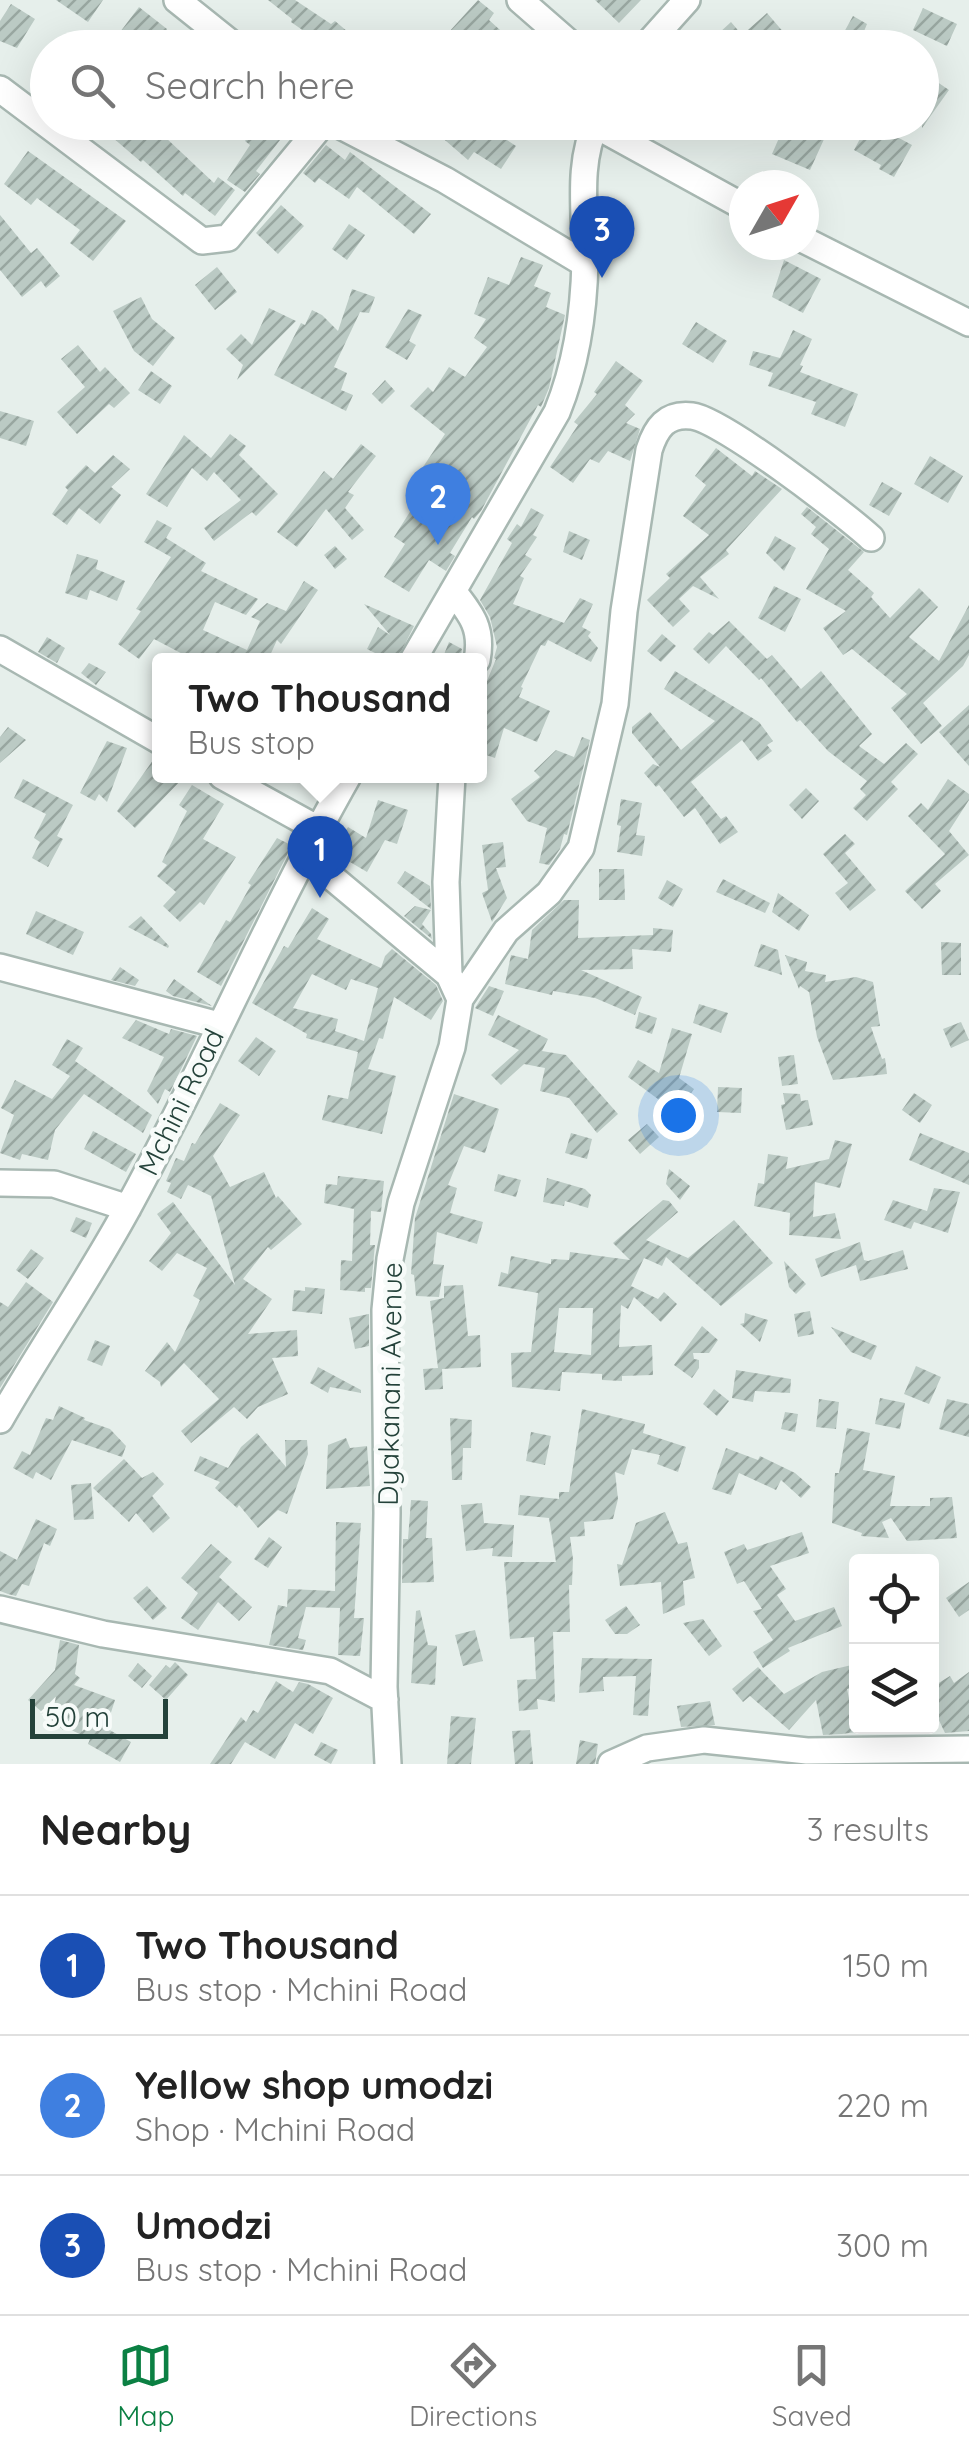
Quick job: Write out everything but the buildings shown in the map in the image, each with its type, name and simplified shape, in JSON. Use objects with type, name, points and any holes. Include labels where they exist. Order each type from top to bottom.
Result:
[{"type":"street","points":[[177,0],[214,30]]},
{"type":"street","points":[[520,0],[554,30]]},
{"type":"street","points":[[660,30],[687,0]]},
{"type":"street","points":[[0,90],[30,113]]},
{"type":"street","points":[[66,140],[202,242],[228,238],[309,140]]},
{"type":"street","points":[[368,140],[445,180],[585,264]]},
{"type":"street","points":[[417,653],[557,412],[573,373],[585,264],[585,152],[590,140]]},
{"type":"street","points":[[625,140],[729,199]]},
{"type":"street","points":[[819,248],[969,324]]},
{"type":"street","points":[[460,1000],[506,931],[549,892],[581,848],[614,704],[624,611],[655,430],[668,418],[693,416],[718,426],[846,515],[871,538]]},
{"type":"street","points":[[454,590],[475,618],[481,639],[478,653]]},
{"type":"street","points":[[0,649],[152,736]]},
{"type":"street","points":[[235,783],[318,828]]},
{"type":"street","name":"Mchini Road","points":[[0,1420],[128,1208],[304,854],[344,783]]},
{"type":"street","points":[[452,783],[446,882],[450,975],[460,1000]]},
{"type":"street","points":[[304,854],[450,975]]},
{"type":"street","points":[[0,968],[218,1025]]},
{"type":"street","name":"Dyakanani Avenue","points":[[388,1764],[385,1310],[401,1203],[452,1047],[460,1000]]},
{"type":"street","points":[[0,1183],[54,1184],[128,1208]]},
{"type":"street","points":[[0,1366],[26,1375]]},
{"type":"street","points":[[0,1609],[103,1634],[330,1671],[385,1700]]},
{"type":"street","points":[[611,1764],[646,1748],[704,1740],[807,1750],[969,1749]]},
{"type":"place","name":"Umodzi","points":[[602,278]]},
{"type":"place","name":"Yellow shop umodzi","points":[[438,545]]},
{"type":"place","name":"Two Thousand","points":[[320,898]]}]
